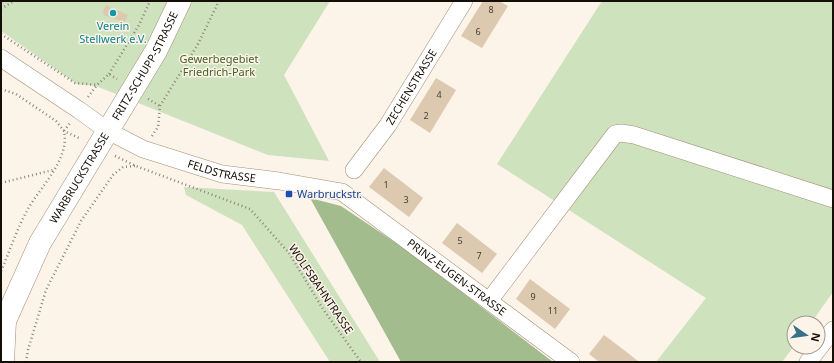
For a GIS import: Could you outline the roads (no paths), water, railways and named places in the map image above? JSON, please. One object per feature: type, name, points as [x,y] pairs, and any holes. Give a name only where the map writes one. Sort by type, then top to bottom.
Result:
[{"type":"main road","name":"FRITZ-SCHUPP-STRASSE","points":[[108,131],[156,51],[180,1]]},
{"type":"main road","name":"WARBRUCKSTRASSE","points":[[3,362],[3,328],[40,243],[108,131]]},
{"type":"street","name":"ZECHENSTRASSE","points":[[354,170],[388,125],[464,1]]},
{"type":"street","name":"WARBRUCKSTRASSE","points":[[1,59],[79,110],[108,131]]},
{"type":"street","name":"FELDSTRASSE","points":[[108,131],[143,149],[222,174],[279,181],[342,192]]},
{"type":"street","points":[[489,301],[614,134],[621,133],[634,135],[833,199]]},
{"type":"street","name":"PRINZ-EUGEN-STRASSE","points":[[342,192],[571,362]]},
{"type":"street","points":[[808,362],[833,330]]},
{"type":"place","name":"Verein Stellwerk e.V.","points":[[113,13]]},
{"type":"place","name":"Warbruckstr.","points":[[289,194]]},
{"type":"park label","name":"Gewerbegebiet Friedrich-Park","points":[[219,65]]}]
